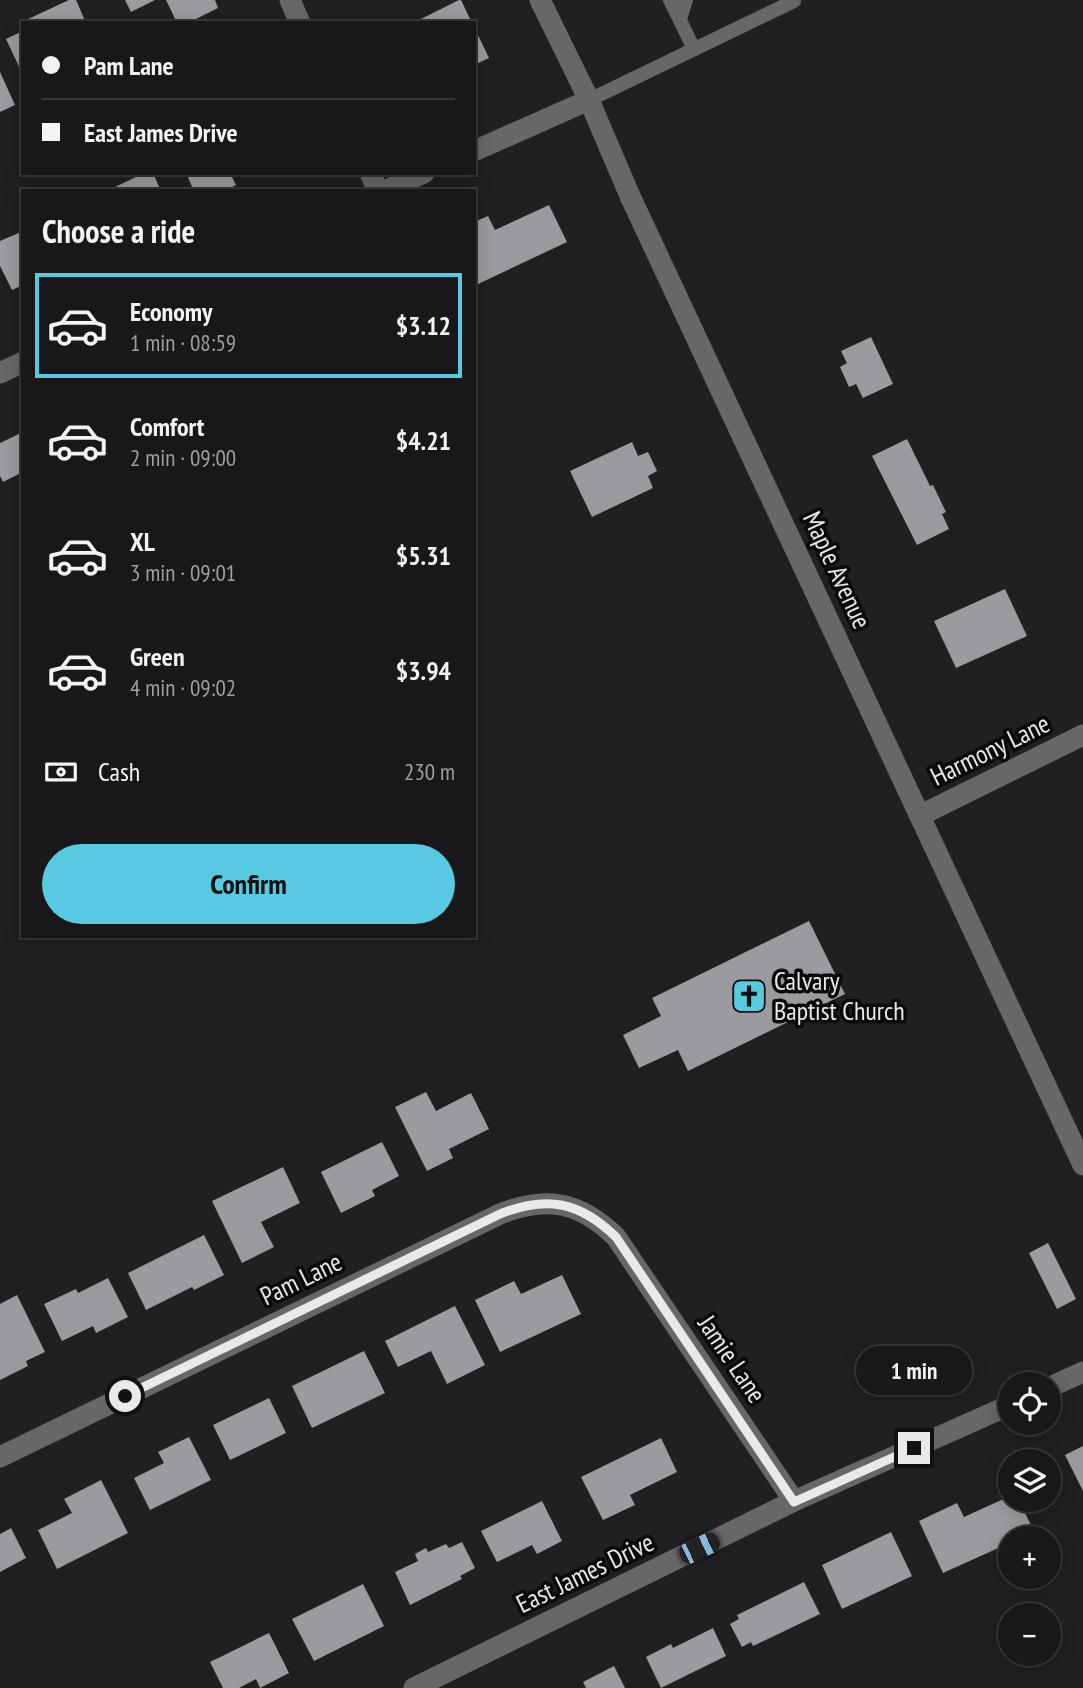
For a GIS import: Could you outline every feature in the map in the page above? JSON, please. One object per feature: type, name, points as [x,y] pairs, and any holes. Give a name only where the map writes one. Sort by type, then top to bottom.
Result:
[{"type":"street","points":[[290,0],[299,21]]},
{"type":"street","name":"Maple Avenue","points":[[540,0],[1081,1155]]},
{"type":"street","points":[[476,150],[589,100]]},
{"type":"street","points":[[386,189],[419,175]]},
{"type":"street","points":[[0,373],[21,363]]},
{"type":"street","name":"Harmony Lane","points":[[921,815],[1083,735]]},
{"type":"street","name":"Pam Lane","points":[[0,1457],[520,1206],[562,1204],[582,1211],[601,1222],[623,1248]]},
{"type":"street","name":"Jamie Lane","points":[[623,1248],[794,1502]]},
{"type":"street","points":[[1061,1382],[1083,1372]]},
{"type":"street","name":"East James Drive","points":[[414,1688],[794,1502],[998,1410]]},
{"type":"lane","points":[[670,0],[694,49]]},
{"type":"lane","points":[[680,19],[686,0]]},
{"type":"lane","points":[[589,100],[793,1]]},
{"type":"building","points":[[69,0],[76,0],[85,21],[26,21]]},
{"type":"building","points":[[125,0],[155,0],[131,12]]},
{"type":"building","points":[[166,0],[215,0],[218,8],[192,21],[176,21]]},
{"type":"building","points":[[459,0],[471,21],[417,21]]},
{"type":"building","points":[[476,31],[489,58],[476,64]]},
{"type":"building","points":[[21,32],[21,71],[6,39]]},
{"type":"building","points":[[0,72],[15,105],[0,112]]},
{"type":"building","points":[[140,175],[154,175],[160,189],[111,189]]},
{"type":"building","points":[[187,175],[231,175],[236,185],[228,189],[193,189]]},
{"type":"building","points":[[549,205],[567,242],[478,284],[476,221],[488,216],[495,230]]},
{"type":"building","points":[[21,232],[21,286],[12,290],[0,266],[0,241]]},
{"type":"building","points":[[871,337],[893,384],[863,398],[856,384],[849,387],[840,367],[847,363],[841,351]]},
{"type":"building","points":[[21,433],[21,473],[3,482],[0,476],[0,443]]},
{"type":"building","points":[[907,439],[946,512],[942,514],[949,529],[917,545],[872,456]]},
{"type":"building","points":[[632,442],[638,456],[648,452],[657,471],[648,476],[653,488],[592,517],[570,471]]},
{"type":"building","points":[[1005,589],[1027,636],[956,668],[934,621]]},
{"type":"building","name":"Calvary Baptist Church","points":[[809,921],[845,994],[688,1071],[678,1050],[639,1068],[623,1035],[661,1016],[652,998]]},
{"type":"building","points":[[426,1092],[436,1111],[471,1093],[489,1129],[449,1149],[453,1158],[427,1171],[395,1107]]},
{"type":"building","points":[[382,1142],[399,1176],[372,1190],[375,1196],[341,1213],[321,1172]]},
{"type":"building","points":[[283,1167],[300,1203],[261,1222],[274,1247],[242,1263],[212,1201]]},
{"type":"building","points":[[204,1235],[224,1275],[194,1290],[192,1287],[146,1310],[128,1273]]},
{"type":"building","points":[[1048,1243],[1076,1299],[1057,1309],[1029,1253]]},
{"type":"building","points":[[562,1275],[581,1314],[500,1352],[475,1300],[514,1281],[521,1294]]},
{"type":"building","points":[[108,1278],[128,1317],[96,1333],[93,1326],[62,1341],[44,1304],[76,1289],[78,1293]]},
{"type":"building","points":[[17,1295],[45,1352],[26,1361],[28,1366],[0,1380],[0,1304]]},
{"type":"building","points":[[455,1306],[485,1365],[447,1384],[431,1351],[398,1367],[385,1341]]},
{"type":"building","points":[[364,1351],[385,1393],[312,1428],[292,1386]]},
{"type":"building","points":[[269,1398],[286,1433],[230,1460],[213,1425]]},
{"type":"building","points":[[189,1437],[211,1480],[150,1510],[134,1478],[164,1463],[158,1452]]},
{"type":"building","points":[[661,1438],[677,1472],[630,1495],[635,1505],[603,1520],[581,1477]]},
{"type":"building","points":[[1083,1446],[1083,1491],[1065,1455]]},
{"type":"building","points":[[101,1480],[128,1533],[57,1569],[38,1530],[72,1513],[64,1499]]},
{"type":"building","points":[[542,1501],[562,1541],[537,1554],[532,1545],[497,1562],[481,1531]]},
{"type":"building","points":[[998,1501],[998,1512],[1025,1512],[1031,1526],[998,1526],[998,1548],[943,1573],[919,1521],[957,1503],[964,1517]]},
{"type":"building","points":[[11,1528],[26,1558],[0,1572],[0,1534]]},
{"type":"building","points":[[891,1532],[912,1576],[842,1609],[822,1565]]},
{"type":"building","points":[[462,1542],[475,1568],[460,1576],[462,1579],[410,1605],[395,1572],[418,1561],[415,1554],[426,1548],[428,1552],[446,1544],[449,1548]]},
{"type":"building","points":[[804,1582],[820,1614],[753,1646],[751,1642],[742,1647],[730,1624],[739,1619],[737,1615]]},
{"type":"building","points":[[363,1584],[384,1626],[314,1661],[292,1619]]},
{"type":"building","points":[[713,1628],[726,1656],[661,1688],[646,1657],[671,1644],[673,1648]]},
{"type":"building","points":[[269,1633],[289,1673],[260,1688],[256,1679],[239,1688],[223,1688],[210,1662]]},
{"type":"building","points":[[614,1666],[625,1688],[586,1688],[583,1682]]},
{"type":"place","name":"Calvary Baptist Church","points":[[749,996]]},
{"type":"route","points":[[125,1396],[500,1214],[520,1206],[562,1204],[601,1222],[616,1237],[794,1502],[914,1448]]}]
